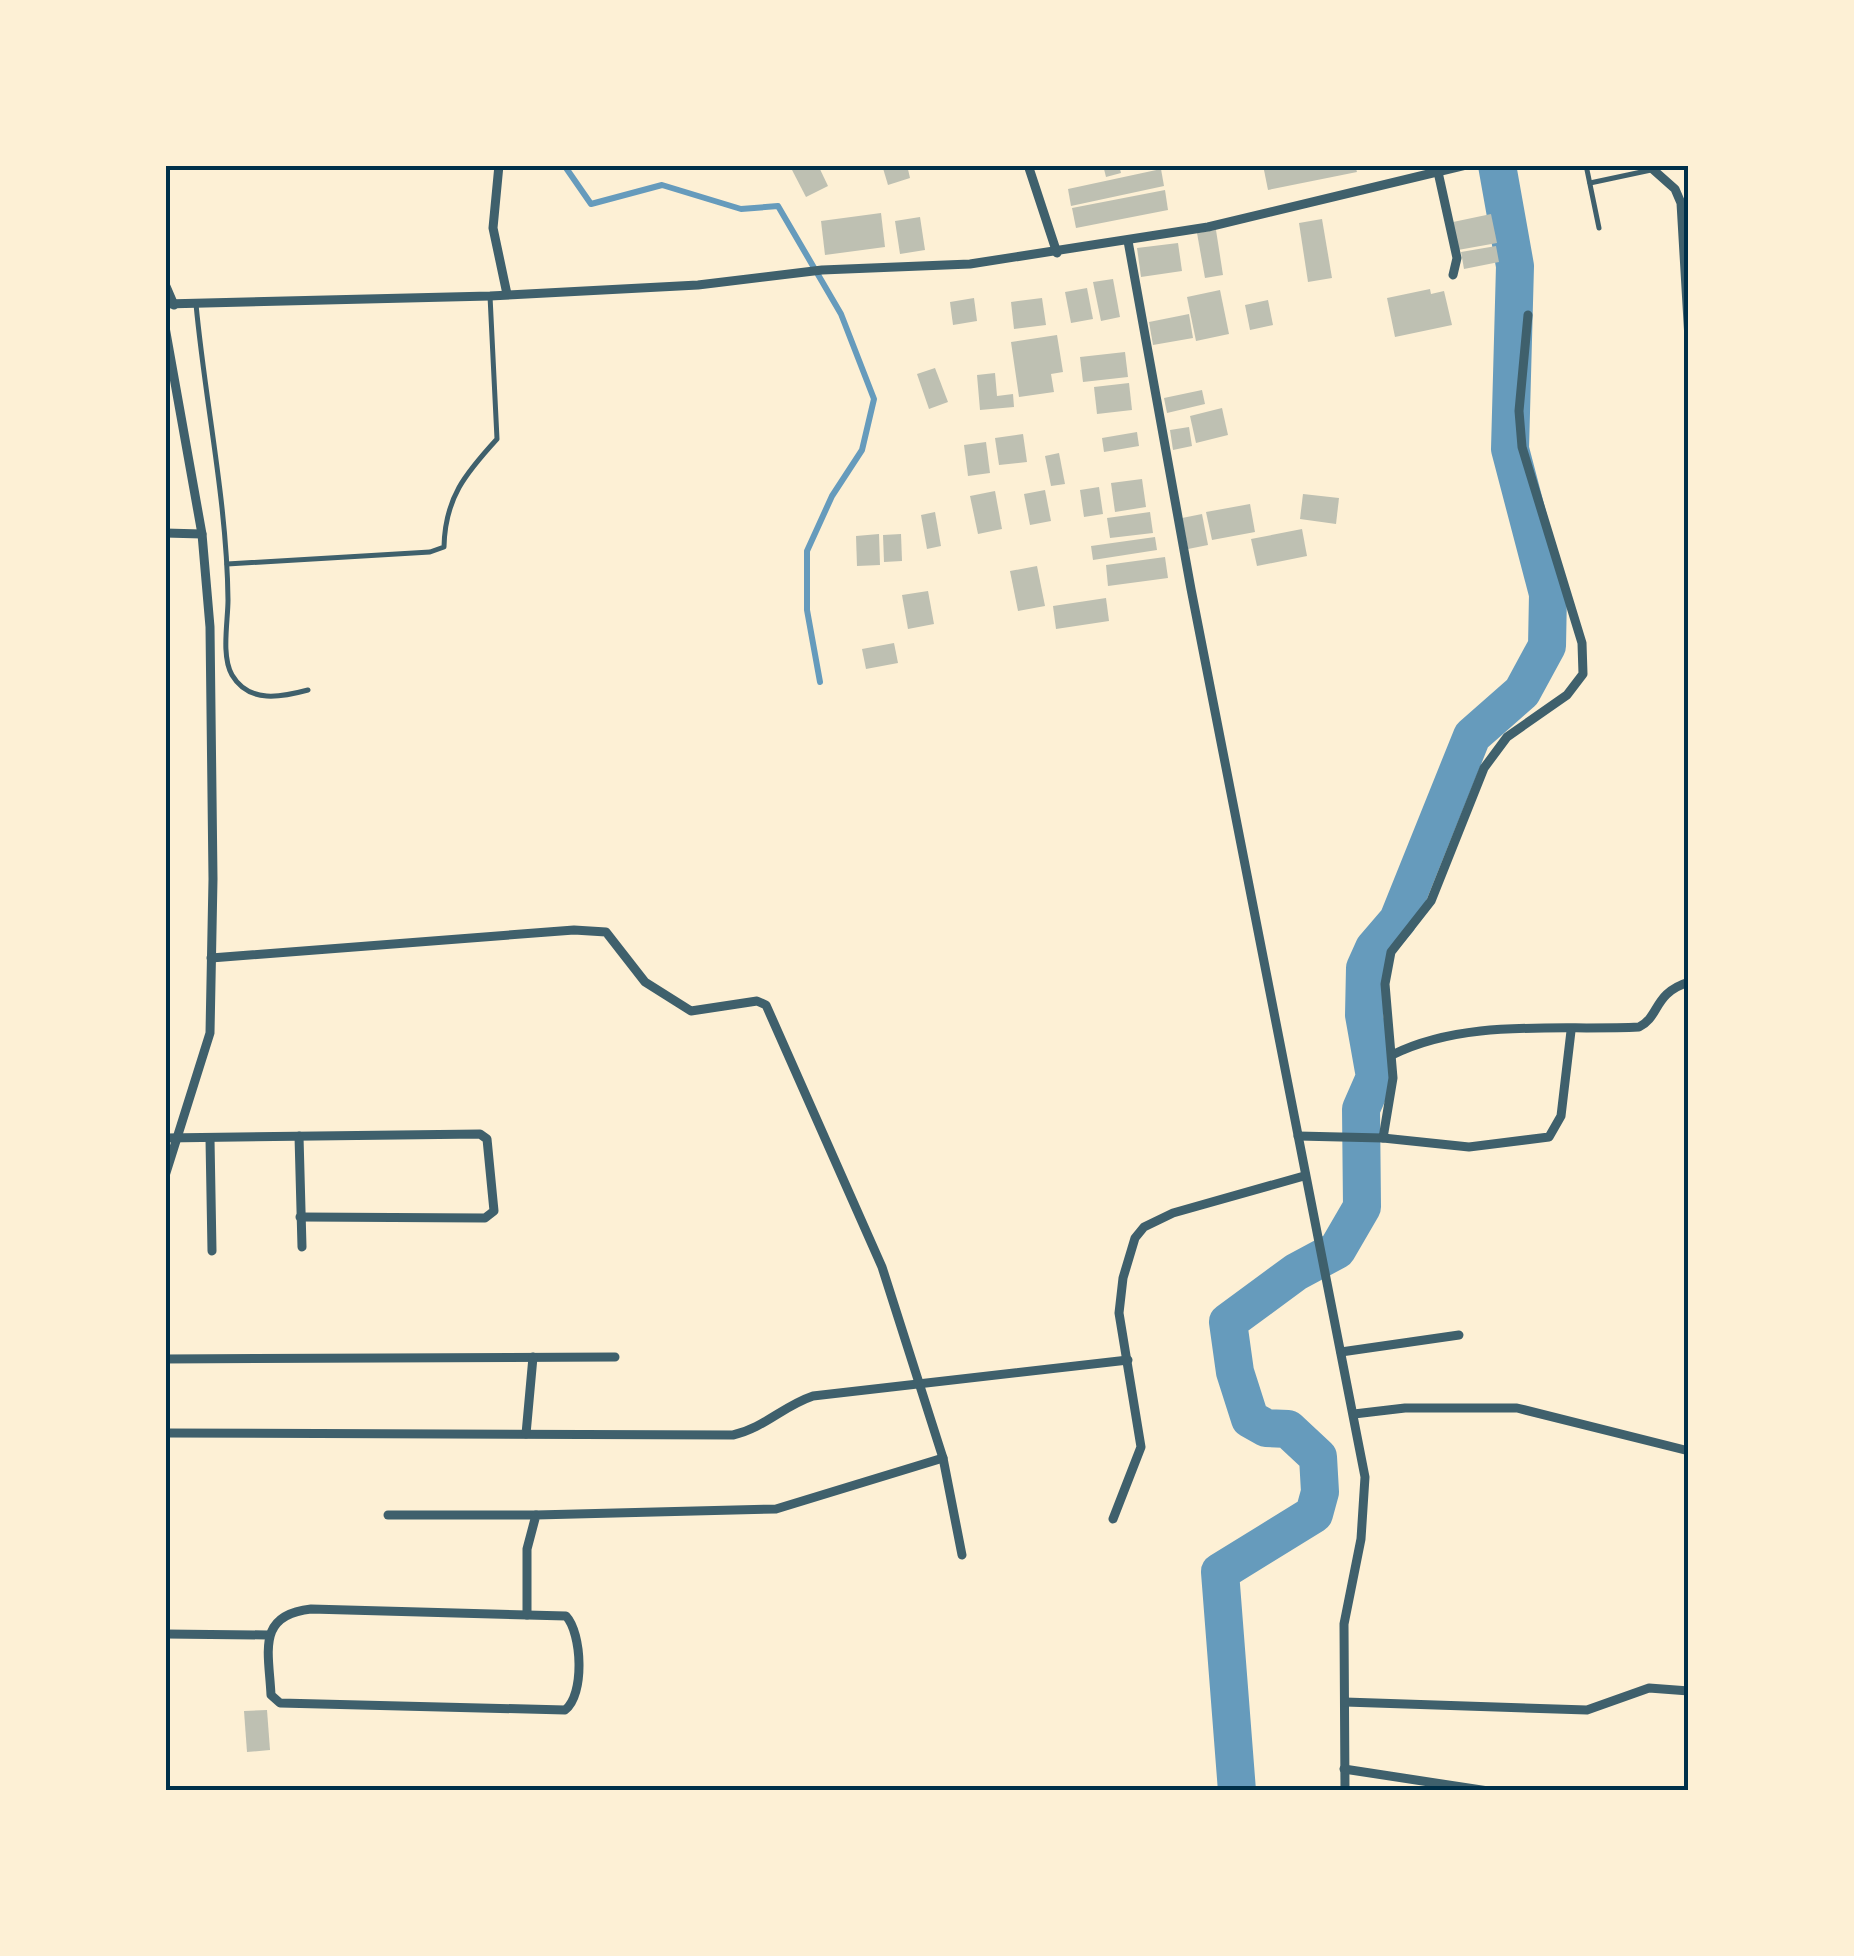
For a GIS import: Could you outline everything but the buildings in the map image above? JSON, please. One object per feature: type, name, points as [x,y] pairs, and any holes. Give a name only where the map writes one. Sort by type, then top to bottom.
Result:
[{"type":"street","points":[[499,165],[493,228],[507,294]]},
{"type":"street","points":[[1028,165],[1057,253]]},
{"type":"street","points":[[1415,165],[1417,176]]},
{"type":"street","points":[[165,284],[170,304],[196,304],[490,296],[698,285],[818,271],[970,264],[1057,253],[1296,208],[1466,165]]},
{"type":"street","points":[[1649,168],[1678,194],[1689,339]]},
{"type":"street","points":[[1438,172],[1457,258],[1453,275]]},
{"type":"street","points":[[1128,240],[1316,1240],[1354,1414],[1366,1500],[1344,1624],[1344,1791]]},
{"type":"street","points":[[1379,1138],[1392,1097],[1385,984],[1390,952],[1431,901],[1484,768],[1507,737],[1566,695],[1583,674],[1582,643],[1522,447],[1519,411],[1528,315]]},
{"type":"street","points":[[165,327],[202,534],[210,627],[212,958],[210,1033],[165,1176]]},
{"type":"street","points":[[165,533],[202,534]]},
{"type":"street","points":[[212,958],[574,930],[606,932],[645,982],[691,1011],[757,1002],[766,1005],[864,1222],[943,1458],[962,1555]]},
{"type":"street","points":[[1392,1055],[1422,1040],[1455,1032],[1639,1026],[1647,1023],[1665,992],[1689,982]]},
{"type":"street","points":[[1298,1136],[1379,1138],[1468,1147],[1549,1137],[1560,1116],[1571,1031]]},
{"type":"street","points":[[165,1138],[480,1134],[488,1143],[494,1210],[486,1218],[300,1217]]},
{"type":"street","points":[[300,1136],[302,1247]]},
{"type":"street","points":[[210,1138],[212,1251]]},
{"type":"street","points":[[1113,1520],[1141,1447],[1119,1313],[1123,1278],[1135,1238],[1144,1227],[1209,1200],[1304,1176]]},
{"type":"street","points":[[1341,1352],[1459,1335]]},
{"type":"street","points":[[526,1434],[532,1356]]},
{"type":"street","points":[[165,1359],[615,1357]]},
{"type":"street","points":[[165,1433],[733,1434],[758,1429],[792,1403],[813,1396],[1128,1360]]},
{"type":"street","points":[[1354,1414],[1405,1408],[1517,1408],[1689,1451]]},
{"type":"street","points":[[388,1516],[776,1509],[943,1458]]},
{"type":"street","points":[[527,1616],[527,1549],[536,1514]]},
{"type":"street","points":[[311,1610],[566,1616],[573,1623],[578,1687],[573,1704],[565,1710],[280,1704],[271,1695],[268,1635],[282,1616],[311,1610]]},
{"type":"street","points":[[165,1634],[268,1635]]},
{"type":"street","points":[[1345,1702],[1587,1710],[1649,1688],[1689,1690]]},
{"type":"street","points":[[1344,1769],[1488,1791]]},
{"type":"lane","points":[[1586,165],[1600,228]]},
{"type":"lane","points":[[1589,183],[1649,168]]},
{"type":"lane","points":[[228,564],[430,552],[444,547],[448,506],[455,487],[497,439],[490,296]]},
{"type":"lane","points":[[196,304],[228,564],[226,641],[231,674],[249,691],[275,698],[308,690]]},
{"type":"waterway","points":[[564,165],[591,204],[662,185],[741,209],[778,206],[841,314],[874,399],[862,450],[832,496],[807,551],[807,610],[820,682]]},
{"type":"waterway","points":[[1237,1791],[1220,1572],[1314,1514],[1320,1492],[1318,1457],[1288,1429],[1266,1428],[1250,1419],[1235,1372],[1228,1322],[1296,1272],[1337,1250],[1362,1207],[1361,1109],[1375,1077],[1364,1015],[1365,968],[1374,948],[1398,920],[1472,736],[1522,692],[1547,646],[1548,594],[1510,449],[1515,266],[1497,165]]}]
